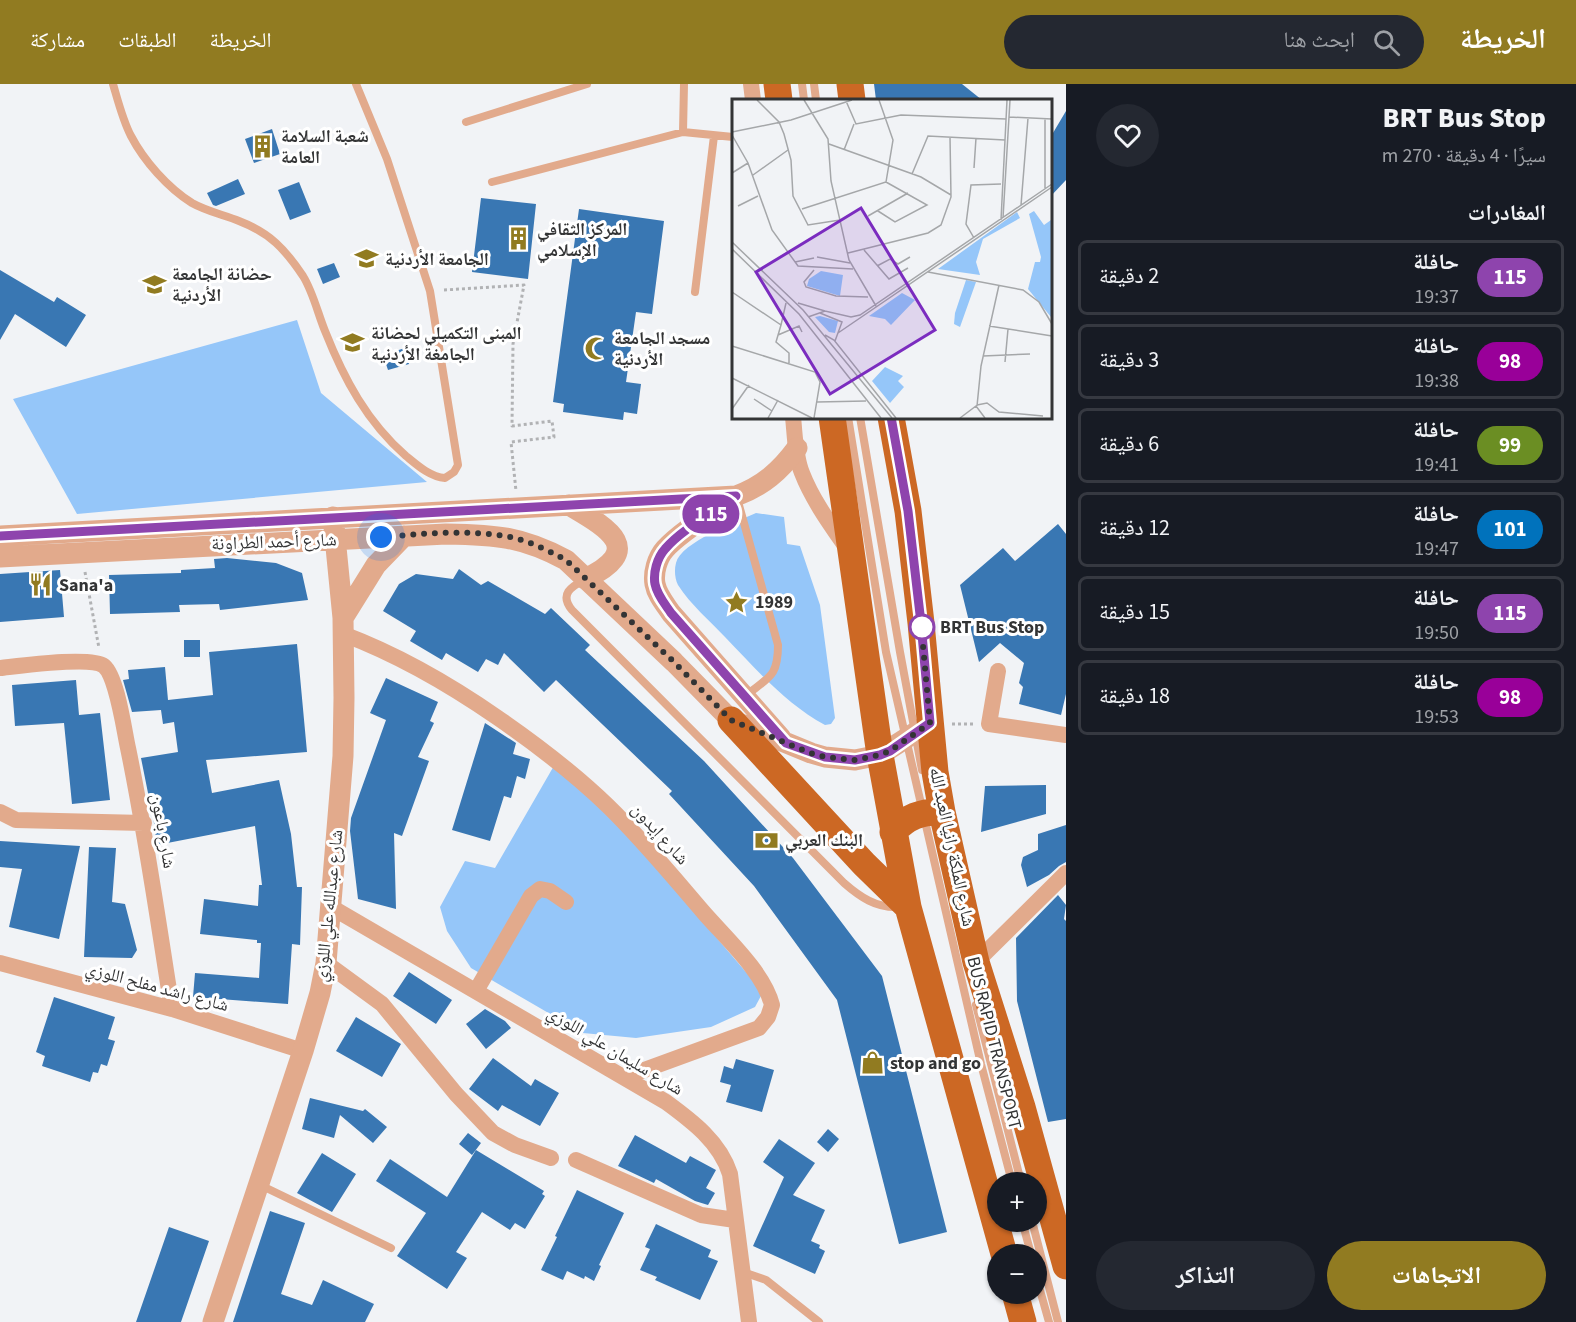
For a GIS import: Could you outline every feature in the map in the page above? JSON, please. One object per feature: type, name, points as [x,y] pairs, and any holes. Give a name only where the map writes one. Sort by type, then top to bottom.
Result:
[{"type":"main road","points":[[777,84],[779,99]]},
{"type":"main road","points":[[850,84],[852,99]]},
{"type":"main road","points":[[832,418],[880,755],[908,907],[1001,1244]]},
{"type":"main road","name":"شارع الملكة رانيا العبد الله","points":[[891,418],[908,511],[921,623],[917,731],[935,772],[932,812],[1022,1107],[1066,1266]]},
{"type":"main road","points":[[731,720],[864,864],[908,907]]},
{"type":"main road","points":[[893,832],[912,816],[932,812]]},
{"type":"main road","points":[[1018,1304],[1023,1322]]},
{"type":"street","points":[[751,84],[753,99]]},
{"type":"street","points":[[793,418],[802,474],[826,517],[852,556]]},
{"type":"street","name":"شارع أحمد الطراونة","points":[[0,536],[736,496],[755,489],[786,462],[797,448]]},
{"type":"street","points":[[736,496],[663,550],[656,567],[655,584],[659,595],[671,613],[786,743]]},
{"type":"street","points":[[569,505],[604,526],[612,533],[616,543],[613,561],[604,570],[585,579]]},
{"type":"street","name":"شارع عبدالله علي اللوزي","points":[[213,1322],[303,1051],[326,963],[343,756],[343,626],[333,517]]},
{"type":"street","name":"شارع أحمد الطراونة","points":[[0,557],[446,534],[511,537],[547,550],[566,560],[674,662],[731,720],[810,753],[855,760],[880,755],[917,731]]},
{"type":"street","points":[[343,626],[376,565],[404,536]]},
{"type":"street","name":"شارع إيدون","points":[[343,626],[384,651],[453,687],[550,755],[583,782],[640,840],[764,984],[772,1005],[768,1017],[759,1028],[625,1077]]},
{"type":"street","points":[[0,668],[85,661],[102,665]]},
{"type":"street","name":"شارع باعون","points":[[102,665],[108,671],[115,689],[144,823],[172,1009]]},
{"type":"street","points":[[998,671],[989,724],[1066,735]]},
{"type":"street","points":[[0,812],[16,820],[144,823]]},
{"type":"street","points":[[976,962],[1066,873]]},
{"type":"street","points":[[476,991],[531,896],[540,890],[550,891],[566,902]]},
{"type":"street","name":"شارع سليمان علي اللوزي","points":[[332,907],[625,1077],[682,1113],[715,1145],[730,1174],[749,1322]]},
{"type":"street","name":"شارع راشد مفلح اللوزي","points":[[0,963],[172,1009],[303,1051]]},
{"type":"street","points":[[326,963],[382,1004],[456,1094],[493,1133],[515,1146],[551,1158]]},
{"type":"street","points":[[576,1160],[702,1215],[735,1220]]},
{"type":"lane","points":[[113,84],[130,135],[148,162],[173,188],[193,203],[264,232],[276,241],[290,257],[305,279],[348,384],[366,413],[395,446],[411,460],[430,474],[445,478],[454,472],[458,465],[430,291],[387,159],[356,84]]},
{"type":"lane","points":[[466,122],[587,84]]},
{"type":"lane","points":[[683,132],[684,84]]},
{"type":"lane","points":[[802,84],[804,99]]},
{"type":"lane","points":[[814,84],[816,99]]},
{"type":"lane","points":[[492,182],[683,132],[732,137]]},
{"type":"lane","points":[[695,292],[714,136]]},
{"type":"lane","points":[[848,418],[886,652],[917,731]]},
{"type":"lane","points":[[860,418],[917,731]]},
{"type":"lane","points":[[736,496],[778,645],[775,673],[745,696]]},
{"type":"lane","points":[[585,579],[567,592],[566,599],[572,610],[844,883],[858,895],[873,903],[890,907],[908,907]]},
{"type":"lane","name":"BUS RAPID TRANSPORT","points":[[932,812],[981,1064],[1009,1172]]},
{"type":"lane","name":"BUS RAPID TRANSPORT","points":[[932,812],[953,918],[1018,1172]]},
{"type":"lane","points":[[258,1184],[391,1248]]},
{"type":"lane","points":[[1035,1232],[1058,1322]]},
{"type":"lane","points":[[742,1272],[766,1280],[819,1322]]},
{"type":"lane","points":[[1043,1304],[1048,1322]]},
{"type":"path","points":[[430,291],[524,285],[513,344],[512,426],[552,421],[554,437],[511,442],[517,507]]},
{"type":"path","points":[[81,552],[102,665]]},
{"type":"path","points":[[917,731],[989,724]]},
{"type":"shaded area","points":[[297,320],[321,393],[427,482],[77,514],[13,399]]},
{"type":"shaded area","points":[[756,513],[784,517],[787,544],[800,546],[820,605],[835,718],[831,724],[825,725],[810,716],[772,685],[694,606],[677,583],[675,571],[680,555],[698,540]]},
{"type":"shaded area","points":[[555,764],[604,806],[757,985],[762,994],[755,1007],[711,1027],[636,1038],[583,1033],[471,968],[447,931],[440,907],[465,861],[495,868]]},
{"type":"building","points":[[874,84],[962,84],[981,99],[876,99]]},
{"type":"building","points":[[1066,111],[1066,180],[1051,196],[1051,136]]},
{"type":"building","name":"شعبة السلامة العامة","points":[[272,129],[280,154],[254,163],[245,139]]},
{"type":"building","points":[[238,179],[245,194],[216,206],[213,205],[207,193]]},
{"type":"building","points":[[299,182],[311,212],[290,220],[278,190]]},
{"type":"building","name":"المركز الثقافي الإسلامي","points":[[481,198],[536,204],[528,279],[472,272]]},
{"type":"building","name":"مسجد الجامعة الأردنية","points":[[579,209],[664,221],[652,314],[636,312],[626,382],[641,384],[637,414],[624,412],[623,420],[563,412],[564,404],[553,402]]},
{"type":"building","points":[[334,263],[340,277],[323,284],[317,269]]},
{"type":"building","points":[[0,270],[54,302],[57,297],[86,315],[66,347],[15,314],[0,340]]},
{"type":"building","points":[[405,348],[409,364],[388,370],[383,355]]},
{"type":"building","points":[[1058,524],[1066,534],[1066,694],[1061,715],[1019,704],[1023,687],[1019,683],[1024,663],[1000,643],[979,662],[960,585],[1003,548],[1015,561]]},
{"type":"building","points":[[227,558],[276,563],[302,573],[308,600],[220,610],[219,604],[179,605],[180,612],[110,614],[109,575],[181,573],[181,570],[215,568],[214,559]]},
{"type":"building","points":[[459,569],[481,585],[488,581],[545,614],[551,608],[590,645],[585,650],[704,761],[793,858],[882,976],[947,1232],[899,1244],[837,1000],[754,886],[669,794],[672,791],[556,680],[544,692],[504,653],[498,665],[486,659],[478,672],[446,653],[442,660],[410,641],[416,631],[383,611],[399,584],[416,574],[453,579]]},
{"type":"building","points":[[60,570],[64,617],[0,622],[0,574]]},
{"type":"building","points":[[184,640],[200,640],[200,657],[184,657]]},
{"type":"building","points":[[297,644],[307,752],[206,760],[212,793],[279,780],[291,834],[297,887],[302,887],[300,945],[292,944],[288,1004],[193,997],[195,973],[259,978],[261,943],[257,943],[257,940],[200,934],[204,899],[258,906],[259,885],[262,885],[255,826],[157,845],[141,758],[178,752],[174,722],[163,724],[161,710],[132,712],[123,680],[129,679],[128,670],[165,667],[168,700],[213,695],[209,652]]},
{"type":"building","points":[[386,678],[438,702],[430,721],[434,723],[418,757],[429,761],[402,836],[394,833],[396,909],[358,899],[350,831],[351,818],[386,720],[370,713]]},
{"type":"building","points":[[76,680],[79,715],[100,713],[110,800],[72,804],[64,723],[15,726],[12,685]]},
{"type":"building","points":[[485,723],[516,743],[513,754],[530,759],[525,779],[517,776],[511,798],[504,796],[490,841],[452,830]]},
{"type":"building","points":[[1046,785],[1046,814],[981,832],[985,786]]},
{"type":"building","points":[[1066,825],[1066,862],[1027,887],[1021,865],[1023,857],[1038,850],[1038,834]]},
{"type":"building","points":[[0,841],[80,846],[59,939],[9,927],[22,869],[0,867]]},
{"type":"building","points":[[89,847],[116,848],[112,902],[125,904],[137,950],[132,958],[84,957]]},
{"type":"building","points":[[1058,895],[1066,905],[1064,919],[1066,921],[1066,1119],[1048,1122],[1017,1001],[1016,938]]},
{"type":"building","points":[[409,972],[452,1000],[436,1024],[393,996]]},
{"type":"building","points":[[54,997],[115,1017],[108,1039],[115,1041],[107,1066],[101,1064],[98,1073],[93,1072],[90,1082],[42,1066],[45,1056],[36,1052]]},
{"type":"building","points":[[485,1009],[505,1021],[511,1028],[486,1049],[466,1024]]},
{"type":"building","points":[[356,1017],[401,1044],[382,1077],[336,1051]]},
{"type":"building","points":[[493,1058],[531,1086],[535,1079],[559,1093],[540,1126],[502,1105],[498,1111],[469,1089]]},
{"type":"building","points":[[736,1059],[774,1070],[762,1112],[726,1102],[731,1085],[720,1082],[724,1066],[733,1069]]},
{"type":"building","points":[[310,1098],[363,1111],[365,1109],[387,1127],[373,1143],[340,1115],[334,1138],[302,1129]]},
{"type":"building","points":[[828,1129],[839,1139],[828,1152],[817,1142]]},
{"type":"building","points":[[468,1133],[481,1143],[472,1155],[459,1144]]},
{"type":"building","points":[[635,1135],[686,1163],[690,1156],[716,1170],[706,1188],[715,1193],[708,1205],[695,1201],[656,1179],[654,1183],[618,1166]]},
{"type":"building","points":[[779,1139],[815,1163],[793,1195],[825,1210],[811,1241],[820,1245],[819,1248],[825,1251],[815,1274],[753,1246],[784,1177],[763,1162]]},
{"type":"building","points":[[476,1150],[544,1191],[542,1194],[545,1196],[525,1229],[515,1223],[510,1230],[482,1212],[456,1252],[467,1258],[447,1289],[397,1256],[426,1213],[376,1181],[390,1159],[447,1197]]},
{"type":"building","points":[[322,1153],[356,1174],[332,1212],[297,1193]]},
{"type":"building","points":[[577,1190],[624,1213],[599,1265],[601,1266],[594,1281],[567,1271],[563,1280],[541,1270]]},
{"type":"building","points":[[270,1211],[305,1223],[281,1294],[312,1305],[323,1280],[374,1304],[365,1322],[233,1322]]},
{"type":"building","points":[[656,1224],[711,1250],[708,1257],[718,1261],[700,1300],[655,1280],[657,1277],[640,1270],[650,1249],[645,1247]]},
{"type":"building","points":[[169,1227],[209,1241],[181,1322],[136,1322]]},
{"type":"bus line","name":"115","points":[[0,536],[646,499],[736,496],[663,550],[656,567],[655,584],[659,595],[671,613],[786,743],[825,757],[855,760],[890,751],[930,723],[908,511],[891,418]]},
{"type":"place","name":"شعبة السلامة العامة","points":[[263,146]]},
{"type":"place","name":"المركز الثقافي الإسلامي","points":[[519,239]]},
{"type":"place","name":"الجامعة الأردنية","points":[[367,259]]},
{"type":"place","name":"حضانة الجامعة الأردنية","points":[[154,284]]},
{"type":"place","name":"المبنى التكميلي لحضانة الجامغة الأردنية","points":[[353,343]]},
{"type":"place","name":"مسجد الجامعة الأردنية","points":[[596,348]]},
{"type":"place","name":"Sana'a","points":[[41,585]]},
{"type":"place","name":"1989","points":[[737,602]]},
{"type":"place","name":"BRT Bus Stop","points":[[922,627]]},
{"type":"place","name":"البنك العربي","points":[[767,840]]},
{"type":"place","name":"stop and go","points":[[872,1063]]},
{"type":"route","points":[[381,537],[487,535],[511,537],[547,550],[566,560],[674,662],[731,720],[810,753],[837,759],[855,760],[880,755],[890,751],[930,723],[921,623],[922,627]]}]
